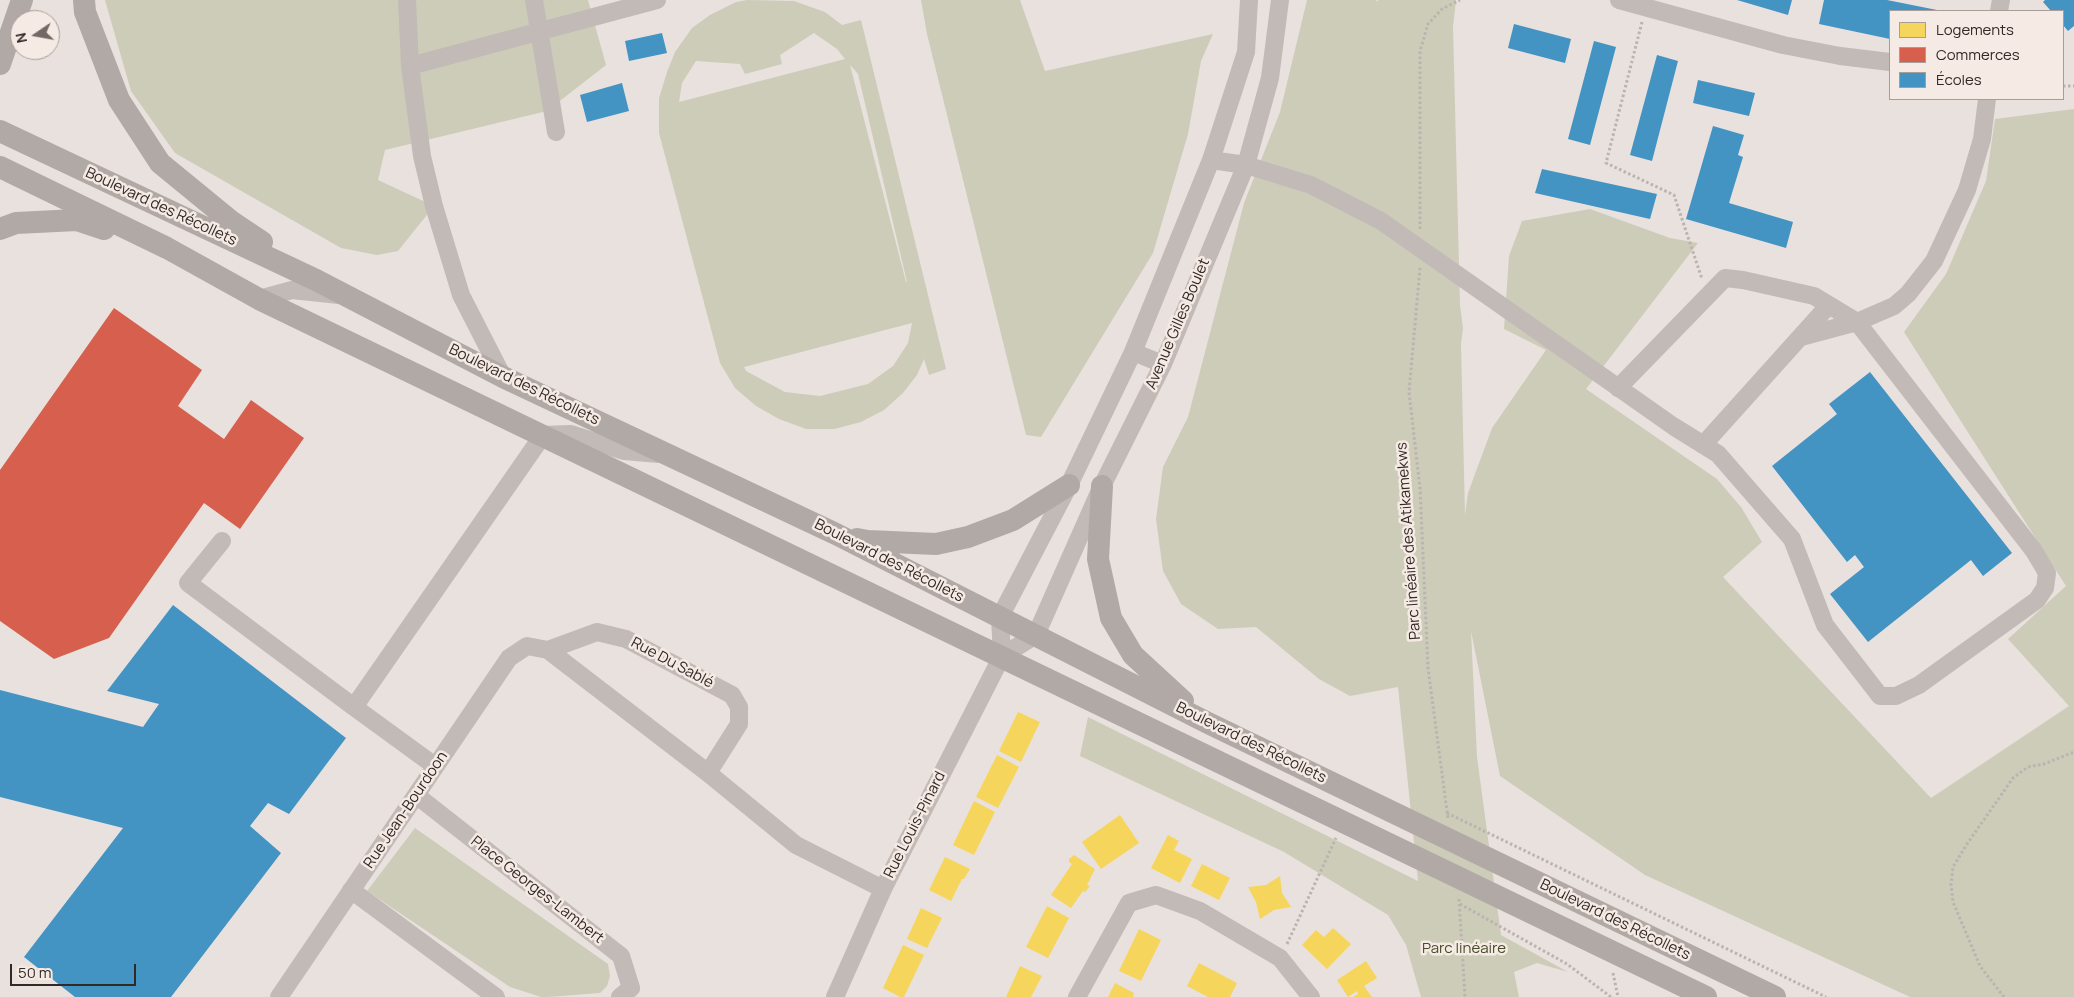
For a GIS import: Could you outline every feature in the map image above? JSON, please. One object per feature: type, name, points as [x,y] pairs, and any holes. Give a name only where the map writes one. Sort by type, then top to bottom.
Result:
[{"type":"main road","points":[[0,64],[22,0]]},
{"type":"main road","points":[[84,0],[85,12],[119,100],[160,163],[232,222],[316,280]]},
{"type":"main road","name":"Boulevard des Récollets","points":[[0,131],[316,280],[503,377],[836,534],[1208,723],[1775,997]]},
{"type":"main road","name":"Boulevard des Récollets","points":[[0,167],[167,248],[259,299],[1706,997]]},
{"type":"main road","points":[[0,230],[16,223],[77,220],[167,248]]},
{"type":"main road","points":[[836,534],[868,542],[936,544],[952,541],[1013,520],[1069,485]]},
{"type":"main road","points":[[1102,486],[1098,559],[1111,618],[1133,655],[1208,723]]},
{"type":"street","points":[[407,0],[410,66],[422,156],[434,206],[461,295],[503,377]]},
{"type":"street","points":[[534,0],[556,132]]},
{"type":"street","points":[[410,66],[657,0]]},
{"type":"street","name":"Avenue Gilles Boulet","points":[[1000,617],[1069,485],[1133,352],[1211,160],[1246,52],[1249,0]]},
{"type":"street","name":"Avenue Gilles Boulet","points":[[1036,635],[1102,486],[1164,364],[1246,165],[1270,78],[1280,0]]},
{"type":"street","points":[[1619,0],[1783,45],[1840,56],[1889,62]]},
{"type":"street","points":[[1801,337],[1857,322],[1894,306],[1908,294],[1934,261],[1967,190],[1982,140],[1987,100]]},
{"type":"street","points":[[1211,160],[1246,165],[1311,185],[1381,220],[1618,388],[1718,454],[1792,540],[1825,625],[1880,696],[1896,696],[1919,685],[2037,600],[2045,588],[2047,572],[2034,551],[1857,322],[1814,296],[1743,280],[1724,278],[1618,388]]},
{"type":"street","points":[[259,299],[292,290],[347,296]]},
{"type":"street","points":[[1703,445],[1829,306]]},
{"type":"street","points":[[1133,352],[1164,364]]},
{"type":"street","points":[[354,707],[543,435],[570,434],[624,451],[669,455]]},
{"type":"street","points":[[222,541],[188,583],[435,766]]},
{"type":"street","name":"Rue Louis-Pinard","points":[[835,997],[883,889],[1002,656],[1000,617]]},
{"type":"street","name":"Rue Du Sablé","points":[[548,650],[597,632],[626,639],[732,695],[739,707],[739,724],[708,773]]},
{"type":"street","points":[[1002,656],[1036,635]]},
{"type":"street","name":"Rue Jean-Bourdoon","points":[[279,997],[509,658],[527,646],[548,650]]},
{"type":"street","points":[[548,650],[708,773],[796,845],[883,889]]},
{"type":"street","name":"Place Georges-Lambert","points":[[416,796],[621,956],[630,988],[620,997]]},
{"type":"street","points":[[351,890],[496,997]]},
{"type":"street","points":[[1077,997],[1129,903],[1156,896],[1200,911],[1280,958],[1311,997]]},
{"type":"path","points":[[1420,232],[1420,51],[1428,24],[1442,9],[1460,0]]},
{"type":"path","points":[[1646,7],[1606,162],[1674,195],[1701,279],[1724,278]]},
{"type":"path","name":"Parc linéaire des Atikamekws","points":[[1420,267],[1408,392],[1420,488],[1428,668],[1448,817]]},
{"type":"path","points":[[2004,997],[1980,966],[1953,902],[1951,884],[1953,867],[1966,844],[2013,778],[2028,767],[2044,764],[2074,752]]},
{"type":"path","points":[[1447,812],[1826,997]]},
{"type":"path","points":[[1280,958],[1343,821]]},
{"type":"path","points":[[1458,891],[1465,997]]},
{"type":"path","points":[[1460,904],[1568,964],[1611,997]]},
{"type":"green space","points":[[105,0],[588,0],[606,65],[547,111],[385,150],[378,180],[434,206],[398,251],[377,255],[341,248],[175,153],[131,91]]},
{"type":"green space","points":[[747,0],[794,1],[825,12],[842,25],[861,20],[946,369],[929,375],[924,359],[917,375],[903,393],[884,410],[861,422],[834,429],[806,429],[779,419],[756,406],[735,388],[720,363],[659,133],[659,98],[675,52],[692,28],[710,15],[736,2]],"holes":[[[814,33],[837,49],[845,59],[679,102],[682,83],[696,61],[740,64],[745,74],[782,64],[780,55]],[[850,65],[858,74],[906,282]],[[912,323],[908,343],[893,366],[868,384],[820,396],[785,392],[746,371],[744,367]]]},
{"type":"green space","points":[[921,0],[1020,0],[1045,71],[1213,34],[1201,61],[1188,134],[1153,253],[1041,437],[1026,435],[927,34]]},
{"type":"green space","name":"Parc linéaire","points":[[1307,0],[1376,0],[1378,2],[1378,0],[1456,0],[1453,27],[1460,305],[1463,328],[1461,344],[1465,515],[1468,493],[1492,428],[1546,350],[1504,329],[1509,256],[1522,221],[1590,209],[1670,238],[1698,243],[1586,389],[1717,479],[1741,507],[1762,542],[1723,577],[1931,798],[2069,706],[2008,639],[2066,586],[1904,332],[1946,274],[1986,181],[1995,119],[2074,109],[2074,997],[1910,997],[1645,875],[1500,776],[1471,631],[1477,757],[1501,935],[1568,972],[1537,963],[1514,972],[1519,997],[1421,997],[1406,945],[1388,915],[1284,852],[1080,756],[1088,717],[1418,881],[1398,687],[1350,696],[1319,679],[1256,627],[1218,629],[1181,604],[1163,571],[1156,519],[1163,467],[1188,417],[1244,203],[1280,112]]},
{"type":"green space","points":[[415,828],[608,964],[610,976],[607,986],[600,993],[548,997],[541,997],[510,987],[367,891]]},
{"type":"building: Logements","points":[[1018,712],[1040,722],[1021,762],[999,751]]},
{"type":"building: Logements","points":[[997,755],[1019,767],[998,808],[976,797]]},
{"type":"building: Logements","points":[[974,801],[995,812],[974,855],[953,845]]},
{"type":"building: Logements","points":[[1120,815],[1139,843],[1101,869],[1082,842]]},
{"type":"building: Logements","points":[[1168,835],[1179,841],[1174,850],[1192,859],[1180,883],[1151,868]]},
{"type":"building: Logements","points":[[1074,855],[1095,869],[1087,885],[1090,886],[1085,892],[1083,891],[1071,908],[1051,895],[1072,864],[1069,862],[1069,859]]},
{"type":"building: Logements","points":[[945,857],[970,869],[964,879],[962,879],[951,901],[929,890]]},
{"type":"building: Logements","points":[[1202,864],[1230,878],[1219,900],[1191,886]]},
{"type":"building: Logements","points":[[1280,876],[1282,893],[1291,907],[1274,910],[1260,919],[1256,902],[1248,887],[1266,885]]},
{"type":"building: Logements","points":[[1047,906],[1069,918],[1048,958],[1026,947]]},
{"type":"building: Logements","points":[[921,908],[942,918],[927,948],[907,939]]},
{"type":"building: Logements","points":[[1333,928],[1351,944],[1327,969],[1302,945],[1316,930],[1324,937]]},
{"type":"building: Logements","points":[[1139,929],[1161,940],[1141,981],[1119,971]]},
{"type":"building: Logements","points":[[903,945],[924,955],[904,997],[900,997],[883,988]]},
{"type":"building: Logements","points":[[1366,961],[1377,978],[1364,986],[1372,997],[1353,997],[1358,994],[1357,991],[1348,997],[1337,980]]},
{"type":"building: Logements","points":[[1199,963],[1237,983],[1230,997],[1208,997],[1187,986]]},
{"type":"building: Logements","points":[[1020,966],[1042,976],[1031,997],[1006,997]]},
{"type":"building: Logements","points":[[1115,983],[1134,993],[1133,997],[1108,997]]},
{"type":"building: Commerces","points":[[114,308],[202,370],[178,406],[224,439],[251,400],[304,438],[240,529],[204,503],[109,638],[54,659],[0,621],[0,470]]},
{"type":"building: Écoles","points":[[1737,0],[1792,0],[1788,15]]},
{"type":"building: Écoles","points":[[1824,0],[1887,0],[1937,10],[1889,10],[1889,39],[1819,24]]},
{"type":"building: Écoles","points":[[2045,0],[2074,0],[2074,26],[2068,31],[2064,26],[2064,10],[2050,10],[2043,2]]},
{"type":"building: Écoles","points":[[1514,24],[1571,39],[1565,63],[1508,48]]},
{"type":"building: Écoles","points":[[662,33],[667,53],[629,61],[625,41]]},
{"type":"building: Écoles","points":[[1594,41],[1616,47],[1590,145],[1568,139]]},
{"type":"building: Écoles","points":[[1657,55],[1678,61],[1652,161],[1630,155]]},
{"type":"building: Écoles","points":[[1698,80],[1755,93],[1749,116],[1693,103]]},
{"type":"building: Écoles","points":[[622,83],[629,111],[587,122],[580,95]]},
{"type":"building: Écoles","points":[[1713,126],[1744,135],[1738,155],[1743,157],[1729,203],[1793,222],[1786,248],[1686,219]]},
{"type":"building: Écoles","points":[[1542,169],[1657,194],[1650,219],[1535,193]]},
{"type":"building: Écoles","points":[[1870,372],[2012,553],[1983,576],[1971,560],[1868,642],[1830,594],[1864,567],[1855,555],[1847,562],[1772,466],[1837,414],[1829,404]]},
{"type":"building: Écoles","points":[[173,605],[346,738],[289,814],[268,803],[250,826],[281,853],[171,997],[75,997],[24,957],[123,828],[0,797],[0,690],[143,727],[159,704],[107,691]]}]
